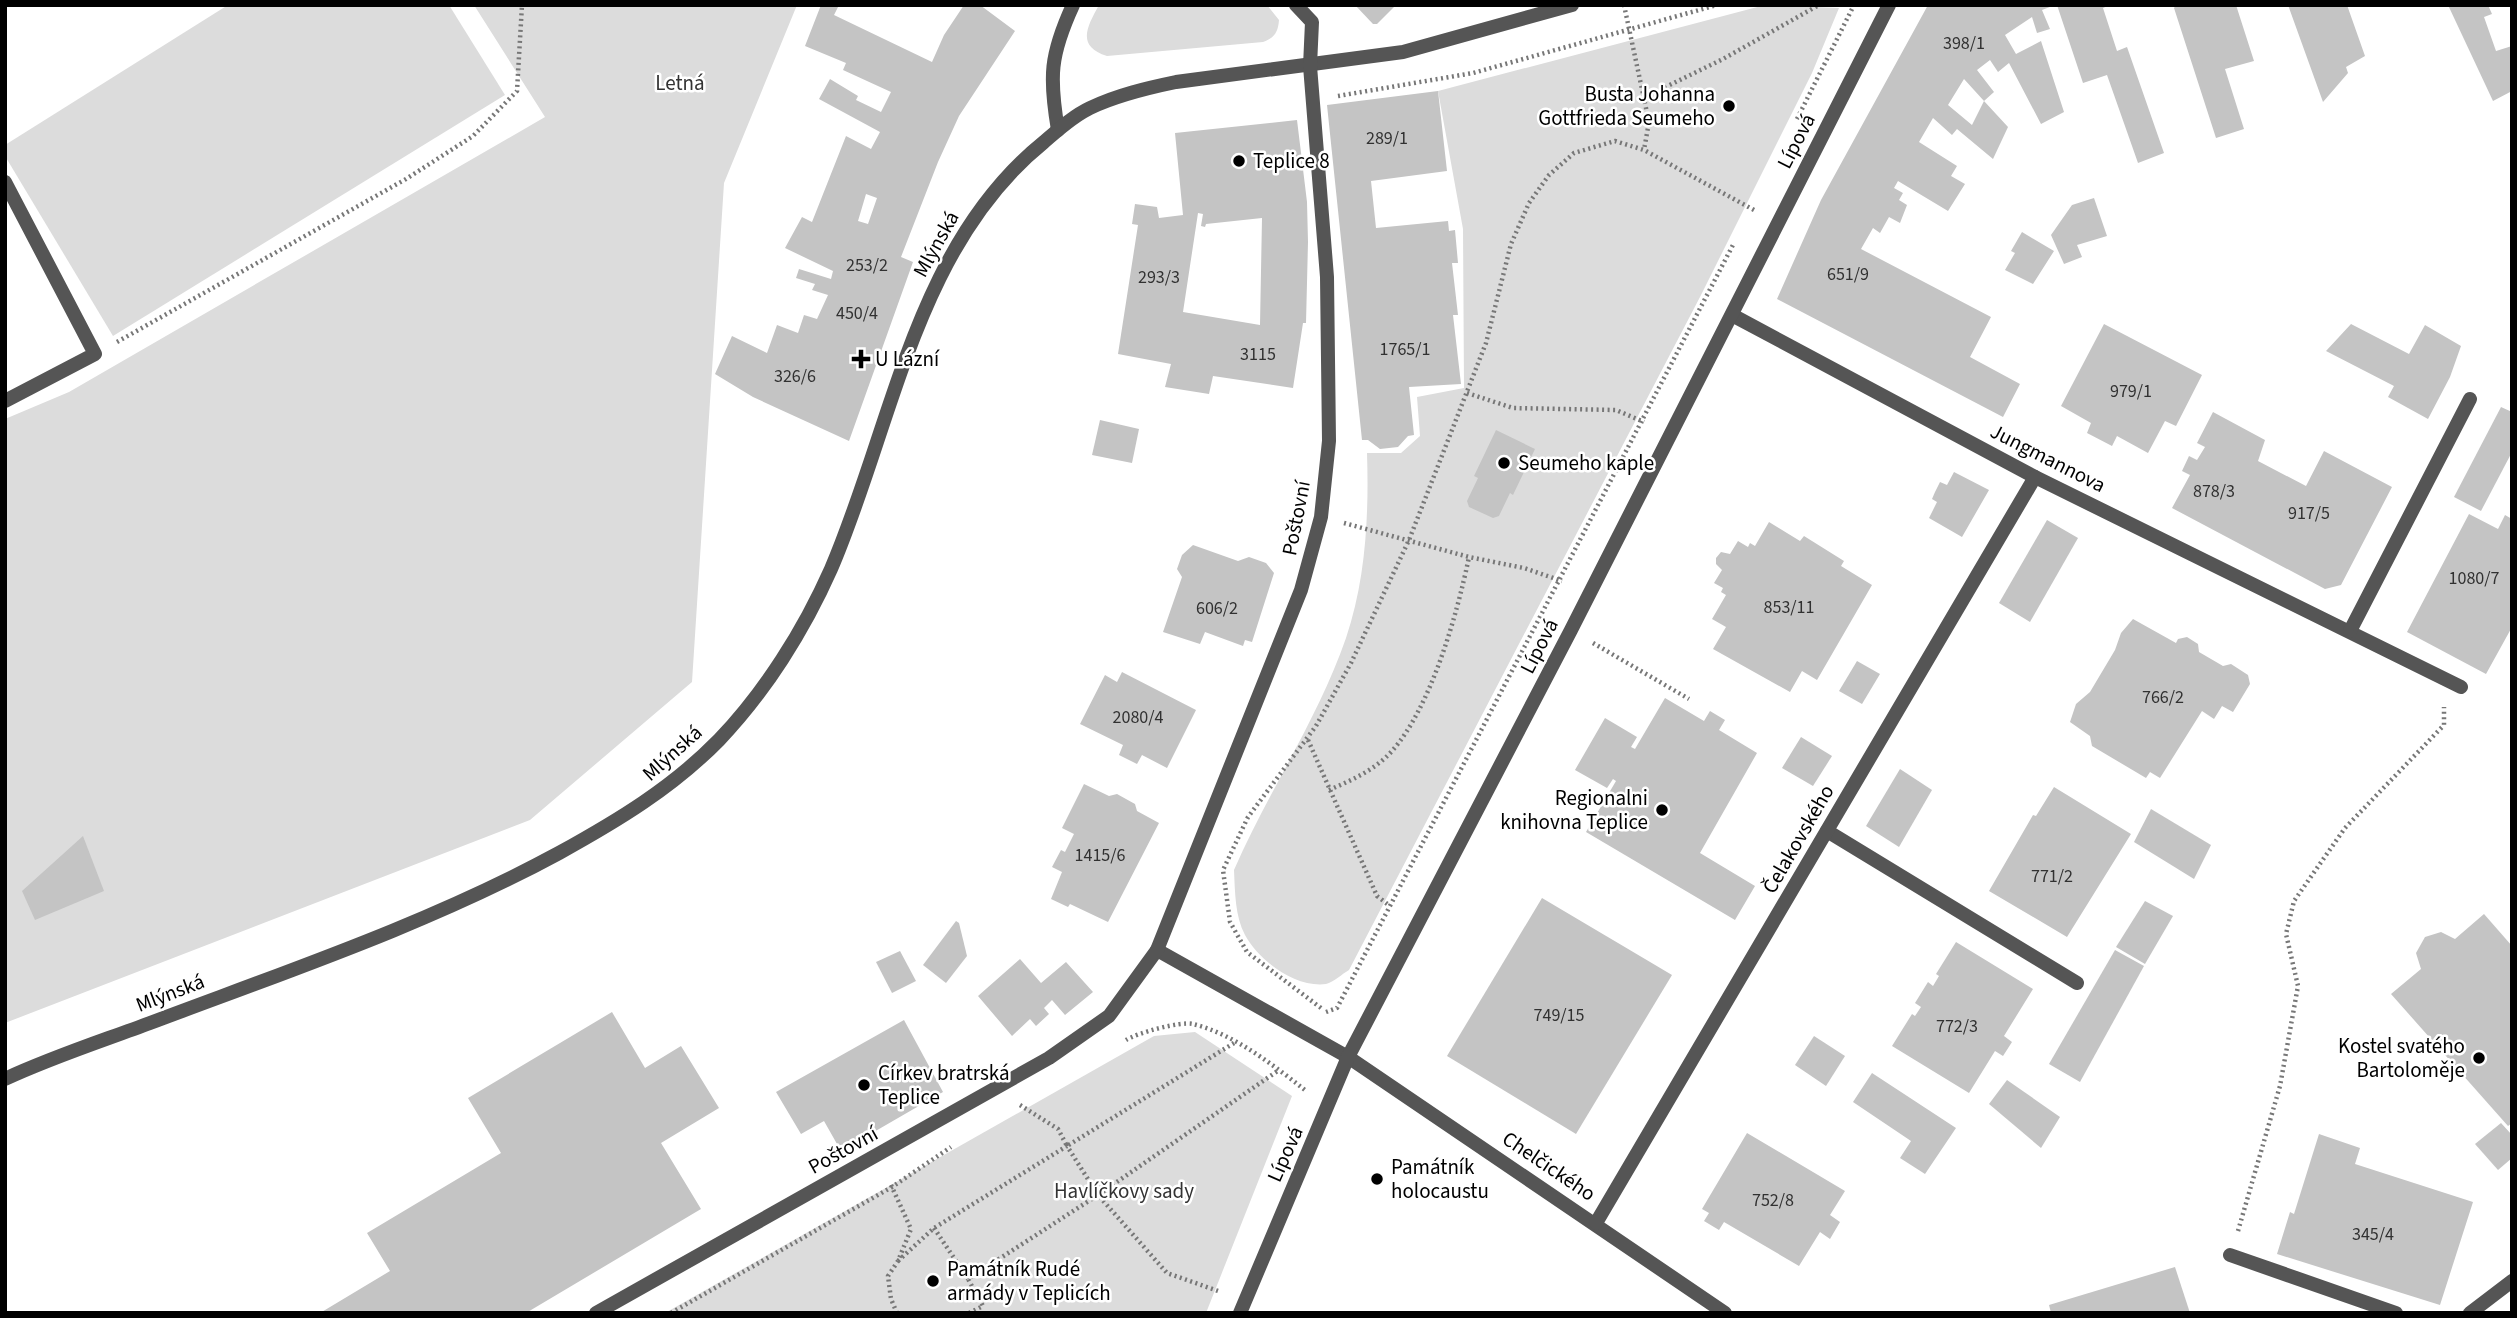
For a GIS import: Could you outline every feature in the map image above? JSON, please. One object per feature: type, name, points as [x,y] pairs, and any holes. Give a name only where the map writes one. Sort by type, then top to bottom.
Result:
[{"type":"street","points":[[1058,130],[1050,83],[1059,35],[1073,5]]},
{"type":"street","name":"Poštovní","points":[[596,1313],[877,1154],[1002,1087],[1110,1016],[1157,950],[1301,590],[1321,517],[1329,441],[1327,277],[1310,66],[1311,22],[1296,5]]},
{"type":"street","name":"Mlýnská","points":[[5,1079],[354,946],[516,876],[652,799],[688,768],[719,740],[777,667],[808,614],[831,569],[897,386],[938,280],[958,240],[1018,162],[1086,109],[1149,87],[1403,52],[1572,5]]},
{"type":"street","name":"Lípová","points":[[1242,1306],[1348,1057],[1571,630],[1889,5]]},
{"type":"street","points":[[5,182],[95,354],[5,401]]},
{"type":"street","name":"Jungmannova","points":[[1732,315],[2035,477],[2461,687]]},
{"type":"street","points":[[2350,631],[2470,399]]},
{"type":"street","name":"Čelakovského","points":[[1596,1223],[2035,477]]},
{"type":"street","points":[[1827,831],[2077,983]]},
{"type":"street","points":[[1157,950],[1348,1057]]},
{"type":"street","name":"Chelčického","points":[[1348,1057],[1726,1313]]},
{"type":"street","points":[[2231,1255],[2396,1313]]},
{"type":"street","points":[[2470,1313],[2512,1281]]},
{"type":"path","points":[[95,354],[407,179],[473,136],[517,91],[522,5]]},
{"type":"path","points":[[1624,5],[1645,97],[1648,122],[1644,150]]},
{"type":"path","points":[[1313,100],[1473,73],[1717,5]]},
{"type":"path","points":[[1645,97],[1723,60],[1819,5]]},
{"type":"path","points":[[1794,125],[1854,5]]},
{"type":"path","points":[[1740,232],[1338,1008],[1326,1012],[1247,953],[1230,922],[1223,870],[1248,817],[1307,740],[1351,663],[1409,540],[1486,343],[1511,244],[1529,202],[1549,175],[1574,153],[1615,141],[1644,150],[1779,222]]},
{"type":"path","points":[[1746,220],[1758,197]]},
{"type":"path","points":[[1467,393],[1513,408],[1616,410],[1671,433]]},
{"type":"path","points":[[1321,517],[1469,557],[1524,568],[1590,591]]},
{"type":"path","points":[[1329,790],[1361,777],[1392,751],[1422,704],[1444,650],[1469,557]]},
{"type":"path","points":[[1571,630],[1689,698]]},
{"type":"path","points":[[2231,1255],[2280,1086],[2298,986],[2286,934],[2294,901],[2345,828],[2444,725],[2444,702]]},
{"type":"path","points":[[1307,740],[1377,896],[1416,926]]},
{"type":"path","points":[[1124,1041],[1136,1034],[1191,1023],[1235,1042],[1279,1070],[1328,1108]]},
{"type":"path","points":[[898,1261],[934,1228],[1235,1042]]},
{"type":"path","points":[[968,1279],[1098,1195],[1279,1070]]},
{"type":"path","points":[[1029,1097],[1017,1103],[1058,1129],[1098,1195],[1167,1273],[1242,1306]]},
{"type":"path","points":[[671,1313],[892,1187],[960,1141]]},
{"type":"path","points":[[877,1154],[911,1228],[898,1261],[888,1276],[891,1300],[897,1313]]},
{"type":"path","points":[[934,1228],[983,1306],[969,1313]]},
{"type":"green space","points":[[228,5],[449,5],[505,95],[113,336],[5,156],[5,145]]},
{"type":"green space","name":"Letná","points":[[474,5],[797,5],[724,183],[692,682],[530,820],[5,1023],[5,419],[69,392],[545,117]]},
{"type":"green space","points":[[1099,5],[1267,5],[1279,20],[1275,34],[1263,42],[1107,56],[1091,47],[1087,35]]},
{"type":"green space","points":[[1765,5],[1839,8],[1812,73],[1700,297],[1349,970],[1326,984],[1303,982],[1291,977],[1259,954],[1245,935],[1237,912],[1234,870],[1335,668],[1346,638],[1358,593],[1365,546],[1367,453],[1401,453],[1420,436],[1417,397],[1464,388],[1463,229],[1438,91]]},
{"type":"green space","name":"Havlíčkovy sady","points":[[1195,1032],[1292,1096],[1206,1313],[665,1313],[1154,1036]]},
{"type":"building","points":[[821,5],[839,5],[834,15],[932,62],[944,35],[964,5],[980,5],[1015,31],[959,116],[938,162],[901,257],[913,262],[849,441],[753,397],[715,374],[732,336],[767,353],[777,325],[798,333],[804,315],[817,319],[828,295],[812,290],[815,284],[796,278],[799,269],[831,279],[833,271],[785,248],[802,217],[812,222],[846,136],[871,149],[880,132],[819,99],[830,79],[858,96],[856,100],[881,112],[891,92],[843,70],[846,63],[805,46]],"holes":[[[866,194],[877,198],[868,224],[858,221]]]},
{"type":"building","points":[[1355,5],[1396,5],[1377,24],[1373,24]]},
{"type":"building","points":[[1928,5],[2055,5],[2042,10],[2050,29],[2037,33],[2032,17],[2005,35],[2016,54],[2041,41],[2064,112],[2041,124],[2009,63],[1998,72],[1990,60],[1977,70],[1994,92],[1984,101],[2008,127],[1993,159],[1957,129],[1952,135],[1933,118],[1919,142],[1957,166],[1951,176],[1965,184],[1948,211],[1898,181],[1894,188],[1903,193],[1899,200],[1907,205],[1900,223],[1889,217],[1880,233],[1873,228],[1861,249],[1991,317],[1970,357],[2020,384],[2003,417],[1777,299],[1821,200]],"holes":[[[1964,79],[1984,101],[1972,125],[1948,105]]]},
{"type":"building","points":[[2057,5],[2110,5],[2103,8],[2117,51],[2127,47],[2164,153],[2138,163],[2107,75],[2083,83]]},
{"type":"building","points":[[2176,5],[2236,5],[2254,61],[2225,69],[2244,129],[2216,138],[2174,8]]},
{"type":"building","points":[[2288,5],[2347,5],[2365,56],[2346,67],[2348,73],[2323,102]]},
{"type":"building","points":[[2448,5],[2488,5],[2492,14],[2484,17],[2496,51],[2512,46],[2512,91],[2493,101]]},
{"type":"building","points":[[1438,91],[1447,171],[1371,181],[1376,228],[1448,221],[1449,231],[1455,230],[1458,263],[1452,263],[1458,315],[1453,315],[1461,384],[1409,387],[1414,435],[1408,436],[1398,447],[1380,449],[1368,440],[1362,440],[1327,105]]},
{"type":"building","points":[[1297,120],[1307,202],[1308,242],[1306,323],[1303,323],[1293,388],[1213,376],[1209,394],[1165,387],[1171,364],[1118,354],[1138,225],[1132,224],[1135,204],[1157,207],[1159,218],[1183,215],[1175,133]],"holes":[[[1198,213],[1203,214],[1201,226],[1205,227],[1206,224],[1262,218],[1260,325],[1183,312]]]},
{"type":"building","points":[[2094,198],[2107,236],[2077,245],[2082,257],[2064,264],[2051,235],[2072,205]]},
{"type":"building","points":[[2022,232],[2054,251],[2033,284],[2005,270],[2015,253],[2011,251]]},
{"type":"building","points":[[2104,324],[2202,375],[2176,426],[2165,421],[2148,453],[2117,436],[2112,446],[2087,433],[2091,423],[2061,406]]},
{"type":"building","points":[[2351,324],[2409,354],[2425,325],[2461,346],[2450,377],[2428,419],[2388,397],[2394,386],[2326,351]]},
{"type":"building","points":[[2501,407],[2512,412],[2512,452],[2481,511],[2454,497]]},
{"type":"building","points":[[2213,412],[2265,440],[2258,461],[2306,486],[2324,451],[2392,487],[2341,585],[2325,589],[2172,508],[2190,475],[2182,471],[2189,456],[2197,460],[2205,447],[2197,443]]},
{"type":"building","points":[[1100,420],[1139,429],[1132,463],[1092,455]]},
{"type":"building","name":"Seumeho kaple","points":[[1496,430],[1535,449],[1513,495],[1510,493],[1499,516],[1493,518],[1469,507],[1467,501],[1478,478],[1474,476]]},
{"type":"building","points":[[1954,472],[1989,490],[1962,537],[1929,518],[1937,502],[1932,499],[1940,482],[1947,485]]},
{"type":"building","points":[[2469,514],[2498,529],[2505,515],[2512,519],[2512,627],[2486,674],[2407,632]]},
{"type":"building","points":[[2047,520],[2078,538],[2030,622],[1999,603]]},
{"type":"building","points":[[1769,522],[1800,541],[1804,536],[1844,561],[1841,566],[1872,585],[1817,680],[1802,671],[1790,692],[1713,649],[1726,627],[1712,619],[1726,595],[1721,592],[1723,588],[1714,583],[1722,570],[1716,564],[1716,558],[1721,552],[1730,554],[1738,541],[1748,547],[1750,543],[1755,546]]},
{"type":"building","points":[[1193,545],[1238,561],[1249,557],[1266,563],[1274,573],[1252,642],[1245,640],[1243,646],[1205,632],[1200,644],[1163,632],[1182,577],[1177,569],[1182,555]]},
{"type":"building","points":[[2133,619],[2176,643],[2178,639],[2187,637],[2198,644],[2199,652],[2223,666],[2231,664],[2248,675],[2250,684],[2233,712],[2222,706],[2214,719],[2202,711],[2160,778],[2150,772],[2146,778],[2092,746],[2090,736],[2070,722],[2076,704],[2090,692],[2115,650],[2121,633]]},
{"type":"building","points":[[1857,661],[1880,674],[1862,704],[1839,691]]},
{"type":"building","points":[[1122,672],[1196,710],[1167,768],[1142,755],[1137,764],[1119,755],[1123,745],[1080,724],[1105,675],[1117,682]]},
{"type":"building","name":"Regionalni knihovna Teplice","points":[[1665,698],[1704,721],[1710,711],[1725,720],[1719,730],[1757,753],[1700,853],[1755,886],[1735,920],[1586,832],[1616,781],[1613,779],[1607,788],[1575,770],[1605,718],[1637,737],[1631,747],[1635,749]]},
{"type":"building","points":[[1801,737],[1832,756],[1813,786],[1782,768]]},
{"type":"building","points":[[1900,769],[1932,790],[1899,847],[1866,826]]},
{"type":"building","points":[[1084,784],[1109,796],[1117,794],[1135,804],[1137,811],[1159,823],[1108,922],[1070,904],[1068,907],[1051,899],[1062,872],[1052,867],[1061,850],[1065,852],[1074,834],[1062,828]]},
{"type":"building","points":[[2054,787],[2131,834],[2067,937],[1989,891],[2033,815],[2036,816]]},
{"type":"building","points":[[2151,809],[2211,845],[2194,879],[2134,842]]},
{"type":"building","points":[[83,836],[104,891],[35,920],[22,891]]},
{"type":"building","points":[[1542,898],[1672,975],[1576,1134],[1447,1056]]},
{"type":"building","points":[[2145,901],[2173,916],[2145,964],[2116,947]]},
{"type":"building","name":"Kostel svatého Bartoloměje","points":[[2484,914],[2512,946],[2512,1123],[2508,1126],[2391,994],[2421,969],[2416,953],[2425,937],[2441,932],[2455,939]]},
{"type":"building","points":[[956,921],[959,923],[967,956],[946,983],[923,965]]},
{"type":"building","points":[[1956,942],[2033,989],[2004,1036],[2012,1042],[2003,1056],[1995,1051],[1969,1093],[1892,1046],[1912,1014],[1915,1016],[1921,1007],[1915,1003],[1928,982],[1933,986],[1939,976],[1936,974]]},
{"type":"building","points":[[2115,950],[2144,966],[2080,1082],[2049,1064]]},
{"type":"building","points":[[900,951],[916,981],[892,993],[876,962]]},
{"type":"building","points":[[1020,959],[1041,983],[1066,962],[1093,992],[1065,1015],[1052,1000],[1044,1008],[1049,1014],[1036,1026],[1030,1019],[1012,1036],[978,996]]},
{"type":"building","points":[[612,1012],[645,1068],[681,1046],[719,1108],[661,1143],[701,1209],[526,1313],[320,1313],[390,1271],[367,1233],[501,1153],[468,1098]]},
{"type":"building","name":"Církev bratrská Teplice","points":[[904,1020],[943,1092],[841,1151],[824,1121],[801,1134],[776,1092]]},
{"type":"building","points":[[1814,1036],[1845,1056],[1826,1086],[1795,1065]]},
{"type":"building","points":[[1872,1073],[1956,1128],[1925,1174],[1900,1158],[1911,1141],[1853,1102]]},
{"type":"building","points":[[2007,1080],[2060,1117],[2041,1148],[1989,1104]]},
{"type":"building","points":[[2501,1123],[2512,1135],[2512,1158],[2498,1170],[2475,1144]]},
{"type":"building","points":[[1747,1133],[1845,1191],[1830,1215],[1840,1222],[1830,1239],[1820,1232],[1799,1266],[1724,1222],[1719,1230],[1704,1221],[1709,1213],[1702,1209]]},
{"type":"building","points":[[2319,1134],[2360,1148],[2355,1164],[2473,1202],[2440,1305],[2277,1254],[2290,1212],[2294,1214]]},
{"type":"building","points":[[2175,1267],[2190,1313],[2051,1313],[2049,1305]]},
{"type":"place","name":"Busta Johanna Gottfrieda Seumeho","points":[[1729,106]]},
{"type":"place","name":"Teplice 8","points":[[1239,161]]},
{"type":"place","name":"U Lázní","points":[[861,359]]},
{"type":"place","name":"Seumeho kaple","points":[[1504,463]]},
{"type":"place","name":"Regionalni knihovna Teplice","points":[[1662,810]]},
{"type":"place","name":"Kostel svatého Bartoloměje","points":[[2479,1058]]},
{"type":"place","name":"Církev bratrská Teplice","points":[[864,1085]]},
{"type":"place","name":"Památník holocaustu","points":[[1377,1179]]},
{"type":"place","name":"Památník Rudé armády v Teplicích","points":[[933,1281]]}]
